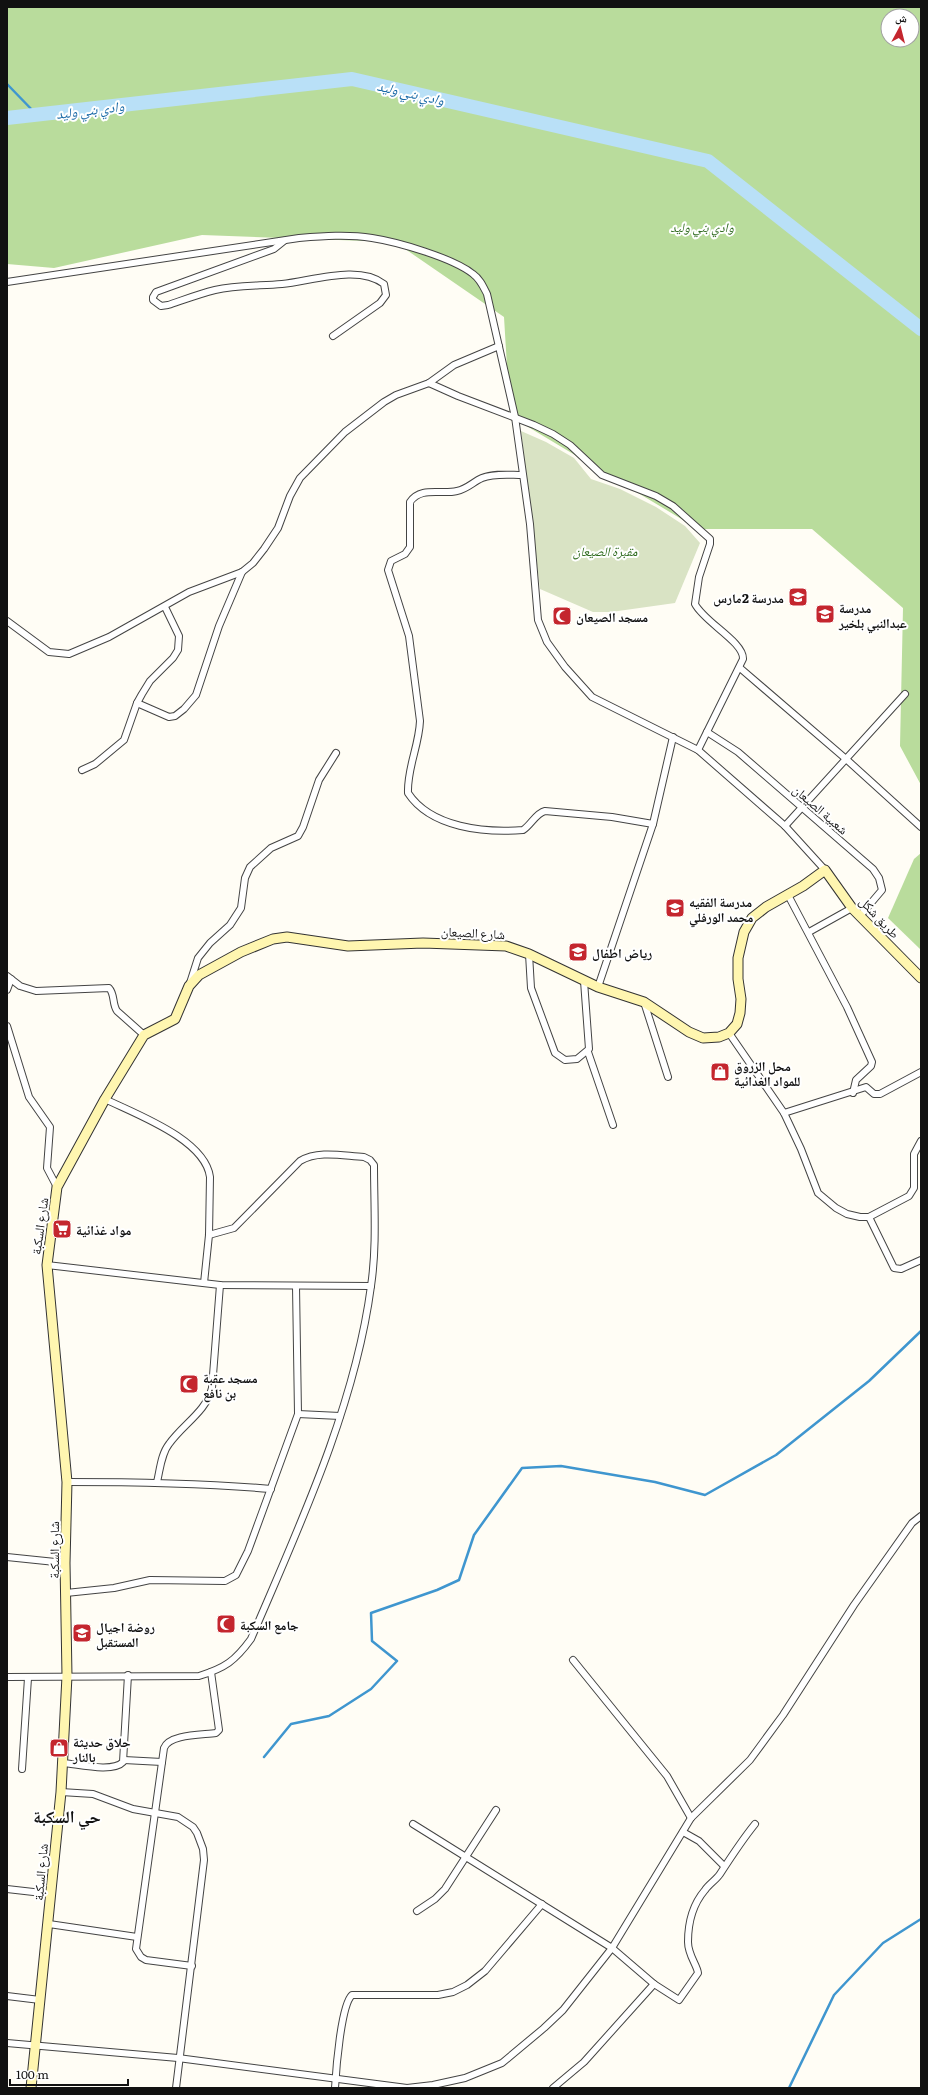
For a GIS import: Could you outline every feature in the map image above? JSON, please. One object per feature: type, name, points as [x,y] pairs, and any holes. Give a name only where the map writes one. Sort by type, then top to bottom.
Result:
[{"type":"main road","name":"طريق شكل","points":[[825,870],[852,908],[921,978]]},
{"type":"main road","points":[[729,1033],[737,1024],[740,1013],[738,958],[744,932],[752,918],[766,907],[803,886],[825,870]]},
{"type":"main road","name":"شارع الصيعان","points":[[144,1035],[175,1018],[189,986],[198,975],[240,952],[273,939],[287,937],[348,946],[423,942],[506,946],[529,954],[584,981],[644,1002],[689,1032],[703,1038],[718,1037],[729,1033]]},
{"type":"main road","name":"شارع السكبة","points":[[31,2088],[49,1924],[61,1792],[67,1676],[65,1564],[67,1482],[47,1265],[57,1187],[104,1099],[144,1035]]},
{"type":"street","points":[[7,282],[286,240],[340,235],[372,238],[408,247],[451,262],[473,274],[481,282],[487,294],[515,417],[530,524],[538,620],[547,642],[565,667],[592,697],[698,750],[786,826],[825,870]]},
{"type":"street","points":[[286,240],[274,249],[156,292],[153,300],[161,306],[215,290],[237,286],[283,284],[339,275],[363,276],[379,280],[384,284],[386,295],[380,303],[333,336]]},
{"type":"street","points":[[7,621],[49,652],[69,654],[110,636],[165,607],[189,592],[242,572],[253,563],[278,528],[290,496],[300,478],[345,432],[365,415],[390,398],[430,383],[454,365],[499,346]]},
{"type":"street","points":[[430,383],[458,396],[534,425],[570,445],[607,477],[656,496],[673,506],[710,540],[699,577],[695,604],[704,617],[741,650],[743,659],[740,668],[698,750]]},
{"type":"street","points":[[522,475],[483,478],[464,489],[453,492],[426,492],[418,495],[410,502],[410,546],[405,554],[391,561],[388,570],[409,636],[420,721],[420,734],[410,772],[408,793],[432,816],[446,822],[474,828],[524,830],[533,822],[538,814],[545,811],[612,817],[652,824]]},
{"type":"street","points":[[137,703],[169,717],[175,716],[184,709],[196,695],[219,626],[242,572]]},
{"type":"street","points":[[82,770],[95,764],[124,740],[137,703],[150,681],[173,658],[178,650],[179,636],[165,607]]},
{"type":"street","points":[[740,668],[846,759],[921,827]]},
{"type":"street","points":[[786,826],[904,694]]},
{"type":"street","name":"شعبية الصيعان","points":[[707,732],[738,752],[877,874],[882,890],[860,916]]},
{"type":"street","points":[[598,986],[652,824],[673,737]]},
{"type":"street","points":[[189,986],[198,958],[210,943],[230,925],[241,908],[244,878],[250,867],[271,848],[298,836],[319,780],[336,753]]},
{"type":"street","points":[[788,895],[848,1007],[872,1062],[871,1066],[856,1080],[853,1093]]},
{"type":"street","points":[[809,932],[852,908]]},
{"type":"street","points":[[529,954],[531,988],[555,1053],[560,1058],[571,1061],[588,1052]]},
{"type":"street","points":[[7,990],[9,977]]},
{"type":"street","points":[[9,977],[20,986],[36,991],[109,988],[112,991],[114,1007],[144,1035]]},
{"type":"street","points":[[584,981],[590,1035],[588,1052],[612,1125]]},
{"type":"street","points":[[644,1002],[668,1078]]},
{"type":"street","points":[[7,1026],[29,1097],[50,1127],[47,1168],[57,1187]]},
{"type":"street","points":[[729,1033],[784,1113],[801,1149],[818,1192],[836,1208],[847,1214],[860,1217],[868,1216],[909,1196],[914,1188],[914,1154],[921,1141]]},
{"type":"street","points":[[784,1113],[866,1088],[874,1094],[880,1094],[921,1072]]},
{"type":"street","points":[[104,1099],[182,1138],[198,1153],[209,1172],[209,1235],[204,1283]]},
{"type":"street","points":[[7,1677],[28,1678],[128,1675],[199,1676],[228,1664],[239,1656],[251,1639],[317,1480],[340,1416],[358,1357],[371,1286],[375,1245],[374,1165],[370,1160],[364,1157],[322,1155],[308,1156],[300,1161],[234,1228],[209,1235]]},
{"type":"street","points":[[868,1216],[894,1268],[901,1269],[921,1260]]},
{"type":"street","points":[[47,1265],[220,1285],[371,1286]]},
{"type":"street","points":[[158,1482],[163,1456],[169,1444],[205,1405],[210,1397],[220,1285]]},
{"type":"street","points":[[66,1593],[114,1588],[150,1580],[205,1582],[226,1581],[232,1579],[248,1551],[298,1414],[296,1286]]},
{"type":"street","points":[[298,1414],[340,1416]]},
{"type":"street","points":[[67,1482],[158,1482],[271,1489]]},
{"type":"street","points":[[7,2043],[178,2058],[407,2088],[432,2085],[484,2071],[502,2063],[549,2024],[563,2010],[612,1948],[691,1818],[750,1760],[783,1715],[854,1605],[912,1523],[921,1516]]},
{"type":"street","points":[[7,1557],[65,1564]]},
{"type":"street","points":[[573,1660],[667,1776],[691,1818]]},
{"type":"street","points":[[192,1966],[146,1960],[141,1957],[136,1949],[164,1748],[168,1741],[216,1734],[219,1730],[211,1672]]},
{"type":"street","points":[[63,1763],[101,1767],[117,1766],[122,1764],[124,1760],[128,1675]]},
{"type":"street","points":[[22,1769],[28,1678]]},
{"type":"street","points":[[124,1760],[162,1762]]},
{"type":"street","points":[[61,1792],[93,1794],[128,1807],[154,1814],[178,1817],[193,1827],[203,1849],[204,1860],[192,1966],[178,2058],[176,2088]]},
{"type":"street","points":[[417,1911],[435,1899],[445,1889],[496,1810]]},
{"type":"street","points":[[413,1824],[612,1948],[654,1984],[679,2000],[697,1975],[698,1971],[690,1956],[688,1942],[691,1916],[696,1902],[702,1893],[716,1880],[724,1866],[755,1824]]},
{"type":"street","points":[[683,1832],[699,1841],[724,1866]]},
{"type":"street","points":[[7,1889],[51,1894]]},
{"type":"street","points":[[335,2088],[344,2013],[347,2000],[352,1994],[438,1995],[453,1992],[467,1985],[485,1971],[542,1904]]},
{"type":"street","points":[[49,1924],[137,1936]]},
{"type":"street","points":[[552,2088],[571,2075],[584,2062],[654,1984]]},
{"type":"street","points":[[7,1996],[40,2000]]},
{"type":"green space","name":"وادي بني وليد","points":[[7,7],[921,7],[921,785],[900,746],[903,608],[812,529],[698,529],[510,416],[504,317],[395,242],[202,235],[54,268],[7,264]]},
{"type":"green space","name":"مقبرة الصيعان","points":[[521,431],[546,442],[574,458],[591,479],[620,489],[656,507],[685,526],[700,543],[675,603],[611,612],[593,612],[540,589]]},
{"type":"green space","points":[[921,853],[921,950],[888,918],[914,859]]},
{"type":"waterway","name":"وادي بني وليد","points":[[7,118],[352,79],[708,161],[921,329]]},
{"type":"waterway","points":[[7,84],[37,115]]},
{"type":"waterway","points":[[264,1757],[291,1724],[329,1716],[371,1689],[397,1661],[372,1641],[371,1613],[437,1590],[459,1580],[474,1535],[522,1468],[561,1466],[655,1482],[705,1495],[776,1455],[869,1381],[921,1331]]},
{"type":"waterway","points":[[789,2088],[834,1995],[883,1943],[921,1919]]},
{"type":"place","name":"مدرسة 2مارس","points":[[798,597]]},
{"type":"place","name":"مدرسة عبدالنبي بلخير","points":[[825,614]]},
{"type":"place","name":"مسجد الصيعان","points":[[562,616]]},
{"type":"place","name":"مدرسة الفقيه محمد الورفلي","points":[[675,908]]},
{"type":"place","name":"رياض اطفال","points":[[578,952]]},
{"type":"place","name":"محل الزروق للمواد الغدائية","points":[[720,1072]]},
{"type":"place","name":"مواد غذائية","points":[[62,1229]]},
{"type":"place","name":"مسجد عقبة بن نافع","points":[[189,1384]]},
{"type":"place","name":"جامع السكبة","points":[[226,1624]]},
{"type":"place","name":"روضة اجيال المستقبل","points":[[82,1633]]},
{"type":"place","name":"حلاق حديثة بالنار","points":[[59,1748]]},
{"type":"district","name":"حي السكبة","points":[[67,1815]]}]
